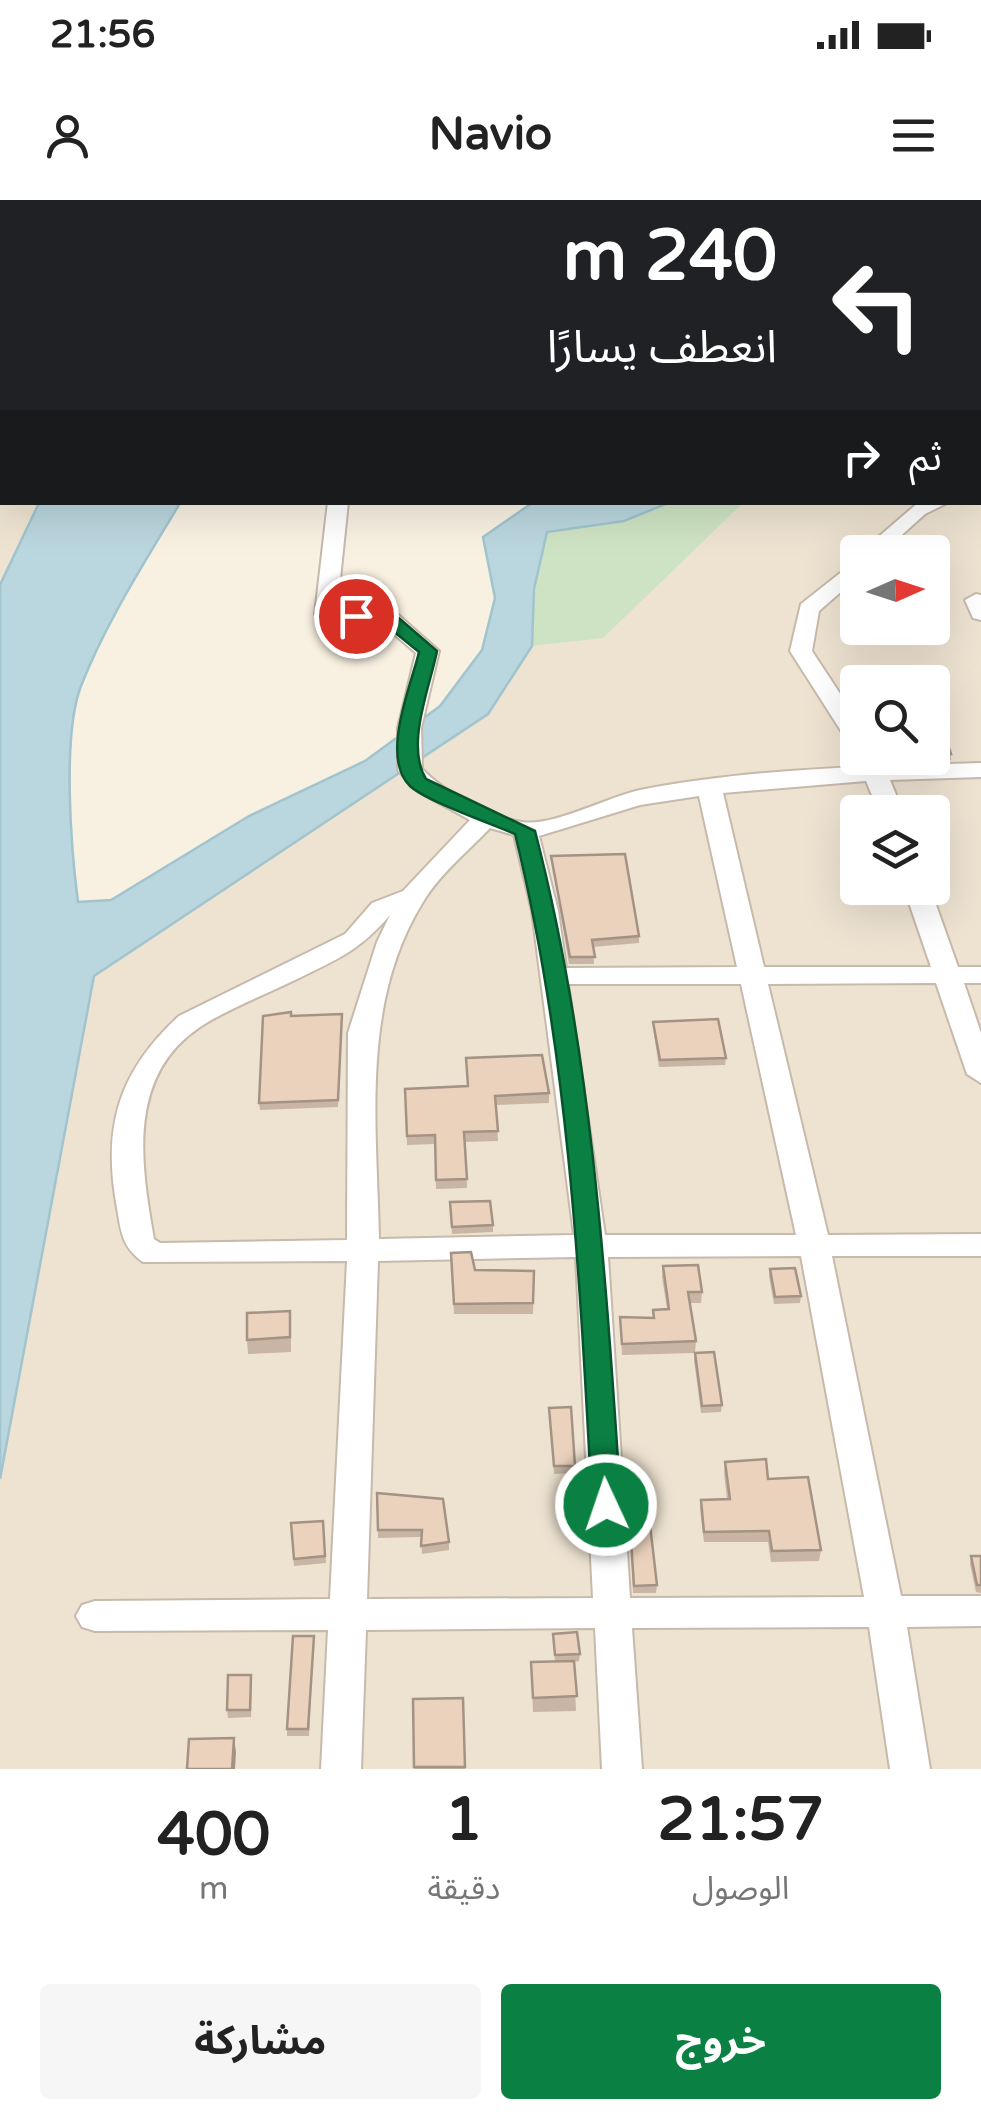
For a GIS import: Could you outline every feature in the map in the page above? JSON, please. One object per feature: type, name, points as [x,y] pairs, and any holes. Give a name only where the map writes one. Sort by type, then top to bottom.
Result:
[{"type":"street","points":[[338,505],[326,614],[387,617],[428,651],[408,744],[410,768],[418,783],[486,817],[525,831],[638,798],[840,770]]},
{"type":"street","points":[[890,535],[918,510],[931,505]]},
{"type":"street","points":[[840,581],[808,609],[800,651],[840,712]]},
{"type":"street","points":[[950,769],[981,770]]},
{"type":"street","points":[[710,789],[815,1248],[886,1614],[910,1769]]},
{"type":"street","points":[[341,1769],[363,1251],[362,1033],[390,942],[412,897],[486,817]]},
{"type":"street","points":[[525,831],[545,911],[591,1246],[622,1769]]},
{"type":"street","points":[[412,897],[382,909],[354,940],[189,1022],[147,1072],[125,1144],[139,1244],[145,1250],[154,1254],[591,1246],[981,1245]]},
{"type":"street","points":[[923,905],[981,1074]]},
{"type":"street","points":[[553,976],[981,975]]},
{"type":"street","points":[[95,1616],[981,1611]]},
{"type":"shaded area","points":[[0,505],[38,505],[0,585]]},
{"type":"shaded area","points":[[741,505],[981,505],[981,1769],[0,1769],[0,1479],[93,976],[488,714],[532,646],[603,637]]},
{"type":"green space","points":[[663,505],[741,505],[603,638],[532,646],[534,589],[547,532],[624,521]]},
{"type":"water","points":[[38,505],[179,505],[102,639],[75,707],[70,792],[78,902],[111,900],[249,816],[365,761],[440,706],[482,650],[495,598],[483,537],[529,505],[663,505],[624,521],[547,532],[534,589],[532,646],[488,714],[94,976],[0,1479],[0,585]]},
{"type":"building","points":[[625,854],[639,936],[592,940],[595,957],[570,957],[551,856]]},
{"type":"building","points":[[291,1012],[291,1016],[342,1014],[338,1100],[259,1103],[263,1016]]},
{"type":"building","points":[[718,1019],[726,1058],[660,1060],[653,1022]]},
{"type":"building","points":[[542,1055],[549,1093],[495,1096],[498,1131],[464,1132],[467,1179],[436,1180],[435,1135],[407,1136],[405,1089],[468,1086],[466,1058]]},
{"type":"building","points":[[490,1201],[493,1225],[452,1227],[450,1202]]},
{"type":"building","points":[[471,1252],[475,1270],[534,1271],[533,1303],[454,1304],[451,1253]]},
{"type":"building","points":[[698,1265],[702,1292],[688,1292],[696,1341],[622,1344],[620,1317],[654,1318],[653,1310],[669,1309],[663,1266]]},
{"type":"building","points":[[795,1268],[801,1296],[775,1297],[770,1269]]},
{"type":"building","points":[[290,1311],[290,1337],[247,1340],[247,1313]]},
{"type":"building","points":[[714,1352],[722,1405],[702,1406],[695,1353]]},
{"type":"building","points":[[571,1407],[575,1466],[554,1466],[549,1408]]},
{"type":"building","points":[[766,1459],[768,1479],[808,1477],[821,1550],[772,1551],[769,1531],[704,1532],[701,1500],[730,1499],[725,1462]]},
{"type":"building","points":[[377,1493],[443,1499],[449,1542],[421,1546],[422,1530],[378,1530]]},
{"type":"building","points":[[323,1521],[325,1556],[294,1559],[291,1523]]},
{"type":"building","points":[[650,1525],[657,1585],[634,1586],[630,1526]]},
{"type":"building","points":[[971,1556],[981,1556],[981,1585],[977,1585]]},
{"type":"building","points":[[577,1632],[580,1654],[555,1655],[553,1634]]},
{"type":"building","points":[[293,1636],[314,1636],[308,1729],[287,1729]]},
{"type":"building","points":[[574,1661],[577,1696],[533,1698],[531,1662]]},
{"type":"building","points":[[228,1675],[251,1675],[250,1710],[227,1710]]},
{"type":"building","points":[[463,1698],[465,1767],[414,1767],[413,1699]]},
{"type":"building","points":[[234,1738],[232,1769],[187,1769],[189,1739]]},
{"type":"route","points":[[356,616],[387,617],[428,651],[408,744],[410,768],[418,783],[486,817],[525,831],[545,911],[591,1246],[606,1505]]}]
